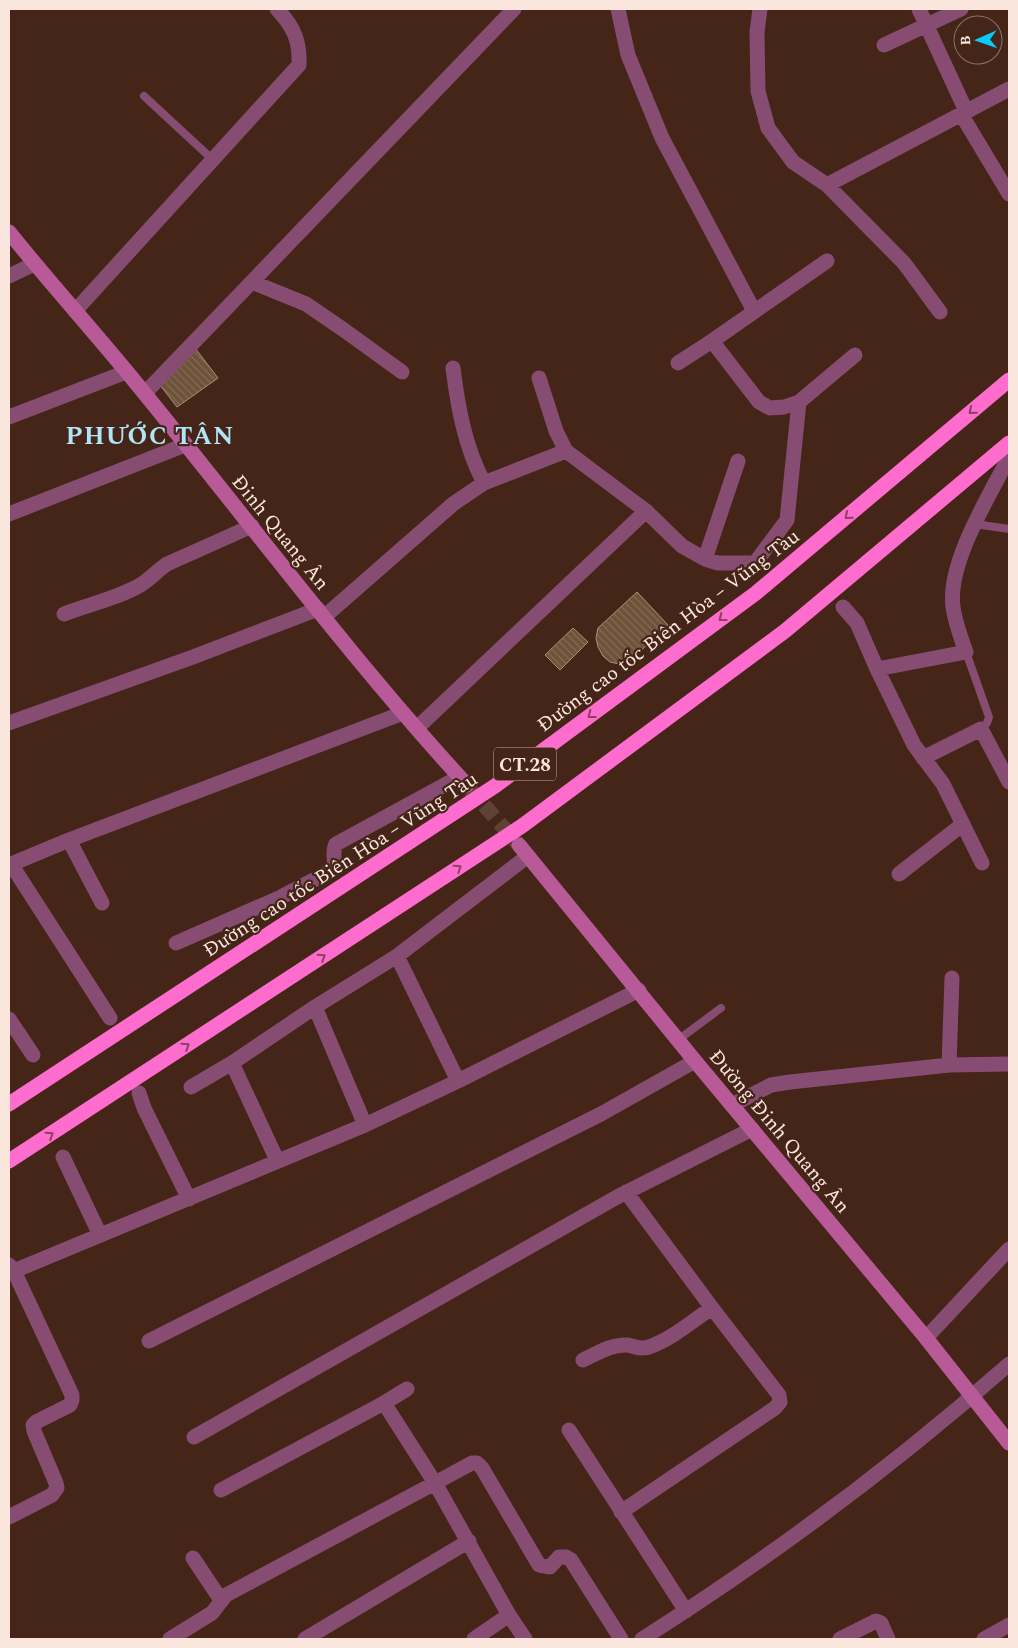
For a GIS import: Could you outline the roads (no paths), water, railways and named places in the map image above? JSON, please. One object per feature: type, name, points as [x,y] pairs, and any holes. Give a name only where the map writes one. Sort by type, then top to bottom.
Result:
[{"type":"highway","name":"Đường cao tốc Biên Hòa – Vũng Tàu","points":[[9,1104],[495,786],[756,593],[1009,380]]},
{"type":"highway","name":"CT.28","points":[[9,1161],[522,826],[785,631],[1009,443]]},
{"type":"street","points":[[145,393],[514,9]]},
{"type":"street","points":[[618,9],[628,55],[662,138],[754,311]]},
{"type":"street","points":[[760,9],[757,32],[758,91],[768,128],[793,162],[827,185],[904,263],[940,312]]},
{"type":"street","points":[[919,9],[964,112],[1009,194]]},
{"type":"street","points":[[884,45],[961,9]]},
{"type":"street","points":[[75,312],[212,159],[299,66],[300,47],[291,26],[280,10]]},
{"type":"street","points":[[827,185],[1009,89]]},
{"type":"street","name":"Đinh Quang Ân","points":[[9,232],[34,264],[145,393],[403,713],[463,781],[336,844],[333,849],[335,866],[333,870],[281,898],[176,943]]},
{"type":"street","points":[[678,363],[712,342],[827,261]]},
{"type":"street","points":[[9,276],[34,264]]},
{"type":"street","points":[[252,282],[306,304],[402,372]]},
{"type":"street","points":[[712,342],[759,402],[770,408],[784,407],[799,402],[855,355]]},
{"type":"street","points":[[453,368],[456,398],[466,440],[471,456],[484,483]]},
{"type":"street","points":[[9,416],[126,372]]},
{"type":"street","points":[[539,378],[556,431],[566,450],[646,511],[682,546],[705,559],[718,563],[755,562],[787,520],[799,402]]},
{"type":"street","points":[[9,514],[185,445]]},
{"type":"street","points":[[9,723],[321,613],[453,504],[484,483],[566,450]]},
{"type":"street","points":[[877,670],[966,652],[953,607],[953,580],[959,560],[1009,457]]},
{"type":"street","points":[[705,559],[738,461]]},
{"type":"street","points":[[417,728],[646,511]]},
{"type":"street","points":[[64,614],[140,585],[167,564],[252,526]]},
{"type":"street","points":[[843,607],[858,623],[877,670],[914,745],[943,784],[982,863]]},
{"type":"street","points":[[110,1018],[10,864],[403,713]]},
{"type":"street","points":[[923,758],[981,728],[1009,782]]},
{"type":"street","points":[[900,874],[963,824]]},
{"type":"street","points":[[69,840],[102,903]]},
{"type":"street","name":"Đường Đinh Quang Ân","points":[[397,956],[524,851],[695,1061],[926,1338],[1009,1442]]},
{"type":"street","points":[[191,1087],[232,1063],[315,1006],[397,956],[458,1082]]},
{"type":"street","points":[[949,1065],[952,978]]},
{"type":"street","points":[[9,1517],[52,1495],[57,1488],[34,1430],[34,1425],[36,1422],[70,1405],[72,1400],[72,1395],[11,1268],[100,1235],[365,1125],[458,1082],[639,990]]},
{"type":"street","points":[[315,1006],[365,1125]]},
{"type":"street","points":[[9,1018],[33,1055]]},
{"type":"street","points":[[149,1341],[601,1114],[695,1061]]},
{"type":"street","points":[[232,1063],[278,1160]]},
{"type":"street","points":[[732,1105],[771,1084],[949,1065],[1009,1064]]},
{"type":"street","points":[[139,1093],[144,1108],[188,1199]]},
{"type":"street","points":[[194,1437],[626,1192],[752,1128]]},
{"type":"street","points":[[63,1157],[100,1235]]},
{"type":"street","points":[[621,1512],[776,1408],[780,1402],[779,1395],[626,1192]]},
{"type":"street","points":[[926,1338],[1009,1249]]},
{"type":"street","points":[[583,1360],[608,1348],[628,1345],[638,1349],[648,1347],[665,1340],[712,1308]]},
{"type":"street","points":[[642,1639],[748,1570],[832,1508],[972,1397],[1009,1364]]},
{"type":"street","points":[[221,1490],[407,1389]]},
{"type":"street","points":[[384,1403],[435,1483],[509,1615],[525,1639]]},
{"type":"street","points":[[569,1430],[686,1612]]},
{"type":"street","points":[[170,1639],[212,1613],[221,1600],[235,1590],[472,1463],[477,1463],[482,1468],[540,1565],[550,1567],[560,1557],[566,1557],[571,1560],[622,1639]]},
{"type":"street","points":[[305,1639],[469,1541]]},
{"type":"street","points":[[193,1558],[221,1600]]},
{"type":"street","points":[[474,1639],[509,1615]]},
{"type":"street","points":[[840,1639],[876,1621],[881,1623],[888,1639]]},
{"type":"street","points":[[984,1639],[1009,1624]]},
{"type":"lane","points":[[144,96],[212,159]]},
{"type":"lane","points":[[976,524],[1009,529]]},
{"type":"lane","points":[[966,652],[989,717],[987,723],[981,728]]},
{"type":"lane","points":[[678,1040],[721,1008]]},
{"type":"tunnel","points":[[469,788],[518,844]]},
{"type":"district","name":"PHƯỚC TÂN","points":[[150,435]]}]
